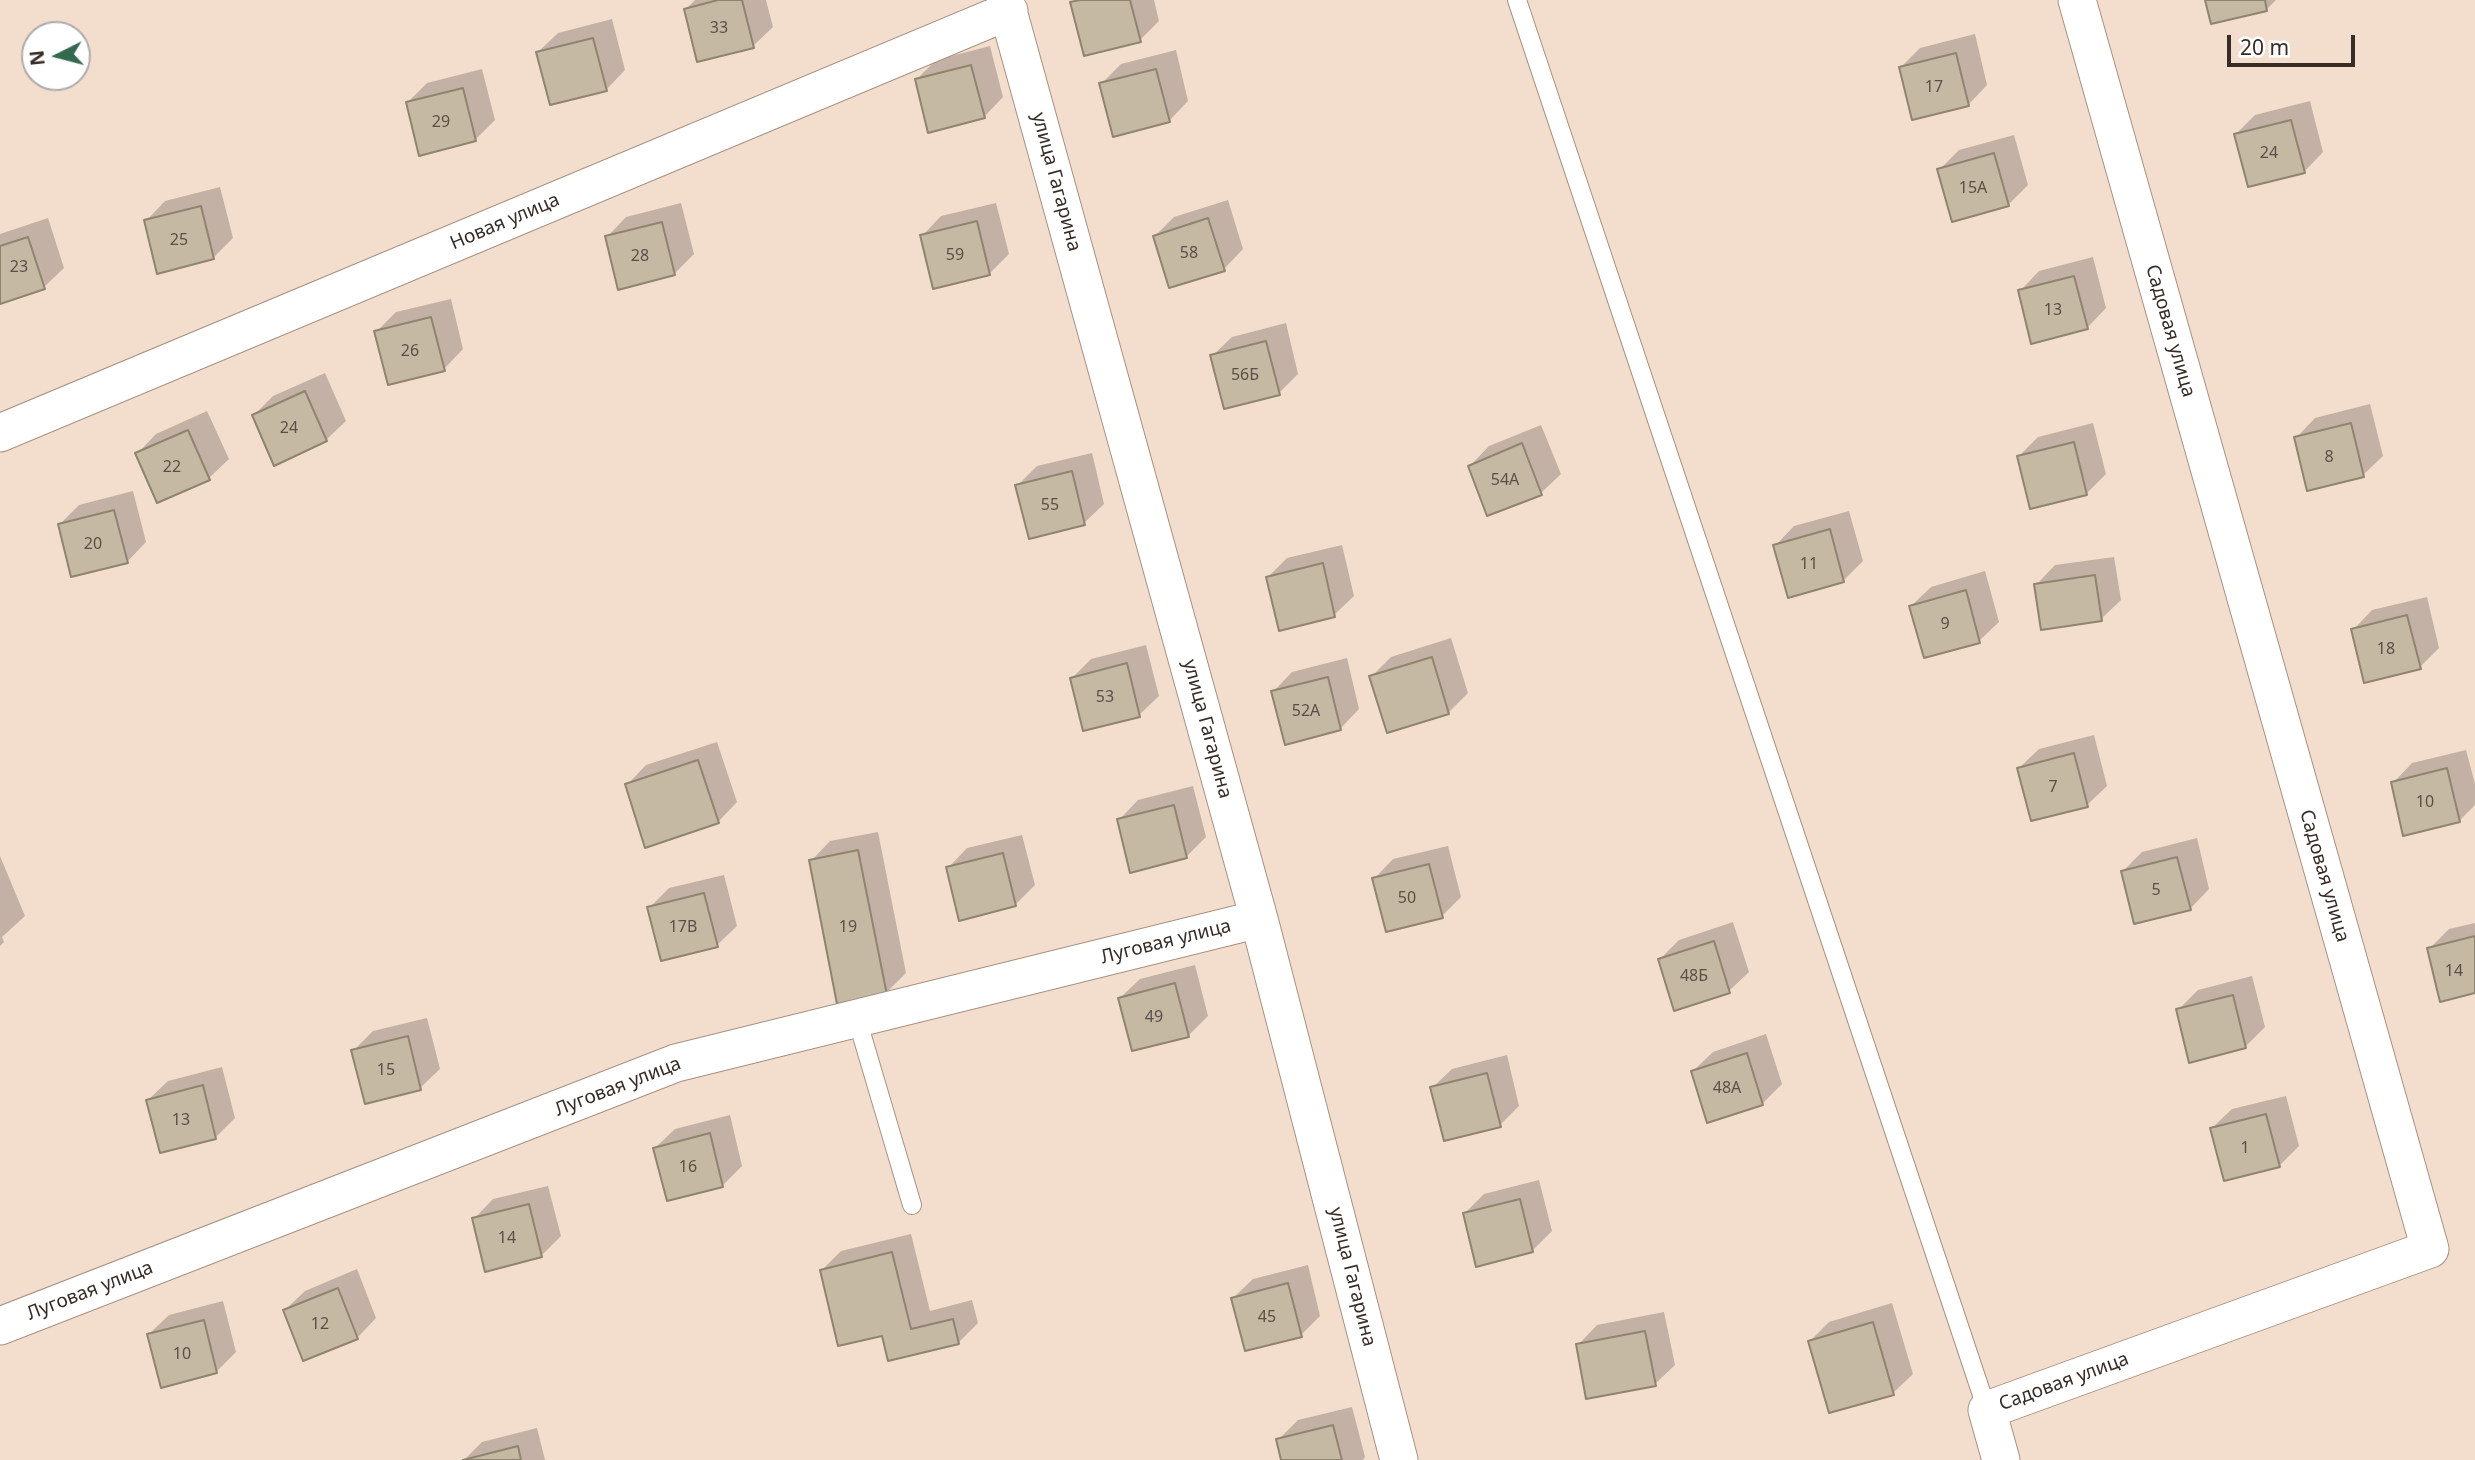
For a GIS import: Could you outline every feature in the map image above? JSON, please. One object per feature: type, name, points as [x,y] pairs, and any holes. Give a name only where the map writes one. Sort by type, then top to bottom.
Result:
[{"type":"street","name":"Садовая улица","points":[[2001,1460],[1987,1410],[2430,1249],[2077,0]]},
{"type":"street","name":"Новая улица","points":[[0,433],[1007,5]]},
{"type":"street","name":"улица Гагарина","points":[[1007,5],[1259,919],[1399,1460]]},
{"type":"street","name":"Луговая улица","points":[[0,1326],[676,1063],[1259,919]]},
{"type":"lane","points":[[1517,0],[1987,1410]]},
{"type":"lane","points":[[857,1019],[912,1205]]},
{"type":"building","points":[[718,0],[742,0],[754,48],[697,62],[684,9]]},
{"type":"building","points":[[1130,0],[1141,42],[1084,56],[1070,2]]},
{"type":"building","points":[[2205,0],[2265,0],[2267,11],[2211,24]]},
{"type":"building","points":[[593,38],[607,91],[550,105],[536,52]]},
{"type":"building","points":[[1956,53],[1969,106],[1912,120],[1899,67]]},
{"type":"building","points":[[971,65],[985,118],[928,133],[915,79]]},
{"type":"building","points":[[1156,69],[1170,122],[1113,137],[1099,83]]},
{"type":"building","points":[[463,88],[476,141],[419,156],[406,102]]},
{"type":"building","points":[[2291,120],[2305,173],[2248,187],[2234,134]]},
{"type":"building","points":[[1994,153],[2009,206],[1952,222],[1937,169]]},
{"type":"building","points":[[201,206],[214,259],[157,274],[144,220]]},
{"type":"building","points":[[1208,218],[1225,271],[1169,288],[1153,236]]},
{"type":"building","points":[[977,221],[990,275],[933,289],[920,235]]},
{"type":"building","points":[[662,222],[675,275],[618,290],[605,236]]},
{"type":"building","points":[[28,237],[45,289],[0,304],[0,246]]},
{"type":"building","points":[[2074,276],[2088,329],[2031,344],[2018,290]]},
{"type":"building","points":[[431,317],[445,371],[388,385],[374,331]]},
{"type":"building","points":[[1266,341],[1280,395],[1224,409],[1210,355]]},
{"type":"building","points":[[305,391],[327,441],[274,466],[252,415]]},
{"type":"building","points":[[2351,423],[2364,477],[2307,491],[2294,437]]},
{"type":"building","points":[[188,430],[210,480],[157,503],[135,453]]},
{"type":"building","points":[[2074,442],[2087,495],[2030,509],[2017,456]]},
{"type":"building","points":[[1522,443],[1542,495],[1487,516],[1468,466]]},
{"type":"building","points":[[1072,471],[1085,525],[1029,539],[1015,485]]},
{"type":"building","points":[[114,510],[128,563],[71,577],[58,524]]},
{"type":"building","points":[[1830,529],[1844,582],[1788,598],[1773,545]]},
{"type":"building","points":[[1323,563],[1335,617],[1279,631],[1266,577]]},
{"type":"building","points":[[2095,575],[2102,621],[2041,630],[2034,584]]},
{"type":"building","points":[[1966,590],[1980,643],[1924,658],[1909,606]]},
{"type":"building","points":[[2407,615],[2421,669],[2364,683],[2351,629]]},
{"type":"building","points":[[1432,657],[1449,714],[1387,733],[1369,676]]},
{"type":"building","points":[[1127,663],[1140,717],[1083,731],[1070,678]]},
{"type":"building","points":[[1328,677],[1341,730],[1285,745],[1271,691]]},
{"type":"building","points":[[2074,753],[2088,807],[2031,821],[2017,768]]},
{"type":"building","points":[[698,760],[719,823],[645,848],[625,784]]},
{"type":"building","points":[[2447,768],[2460,822],[2403,836],[2391,782]]},
{"type":"building","points":[[1174,805],[1187,858],[1130,873],[1117,819]]},
{"type":"building","points":[[858,850],[887,995],[837,1004],[809,860]]},
{"type":"building","points":[[1003,853],[1016,906],[959,921],[946,867]]},
{"type":"building","points":[[2177,857],[2191,910],[2134,924],[2121,871]]},
{"type":"building","points":[[1429,864],[1443,918],[1386,932],[1372,878]]},
{"type":"building","points":[[704,893],[718,947],[661,961],[647,907]]},
{"type":"building","points":[[2475,936],[2475,993],[2440,1002],[2427,948]]},
{"type":"building","points":[[1714,941],[1730,993],[1674,1011],[1658,959]]},
{"type":"building","points":[[1175,983],[1189,1037],[1132,1051],[1118,998]]},
{"type":"building","points":[[2233,995],[2246,1048],[2189,1063],[2176,1009]]},
{"type":"building","points":[[408,1036],[421,1090],[365,1104],[351,1050]]},
{"type":"building","points":[[1747,1053],[1763,1105],[1707,1123],[1691,1071]]},
{"type":"building","points":[[1487,1073],[1501,1127],[1444,1141],[1430,1087]]},
{"type":"building","points":[[203,1085],[216,1139],[160,1153],[146,1100]]},
{"type":"building","points":[[2266,1114],[2280,1167],[2224,1181],[2210,1128]]},
{"type":"building","points":[[710,1133],[723,1187],[667,1201],[653,1148]]},
{"type":"building","points":[[1520,1199],[1533,1252],[1476,1267],[1463,1213]]},
{"type":"building","points":[[529,1204],[542,1257],[485,1272],[472,1218]]},
{"type":"building","points":[[892,1252],[911,1329],[953,1319],[959,1344],[888,1361],[882,1336],[838,1346],[820,1270]]},
{"type":"building","points":[[1288,1283],[1302,1337],[1245,1351],[1231,1298]]},
{"type":"building","points":[[338,1288],[358,1339],[303,1361],[283,1310]]},
{"type":"building","points":[[204,1320],[217,1373],[161,1388],[147,1334]]},
{"type":"building","points":[[1873,1322],[1894,1395],[1829,1413],[1808,1341]]},
{"type":"building","points":[[1645,1331],[1656,1386],[1586,1399],[1576,1344]]},
{"type":"building","points":[[1333,1425],[1342,1460],[1281,1460],[1276,1439]]},
{"type":"building","points":[[518,1446],[521,1460],[463,1460]]}]
